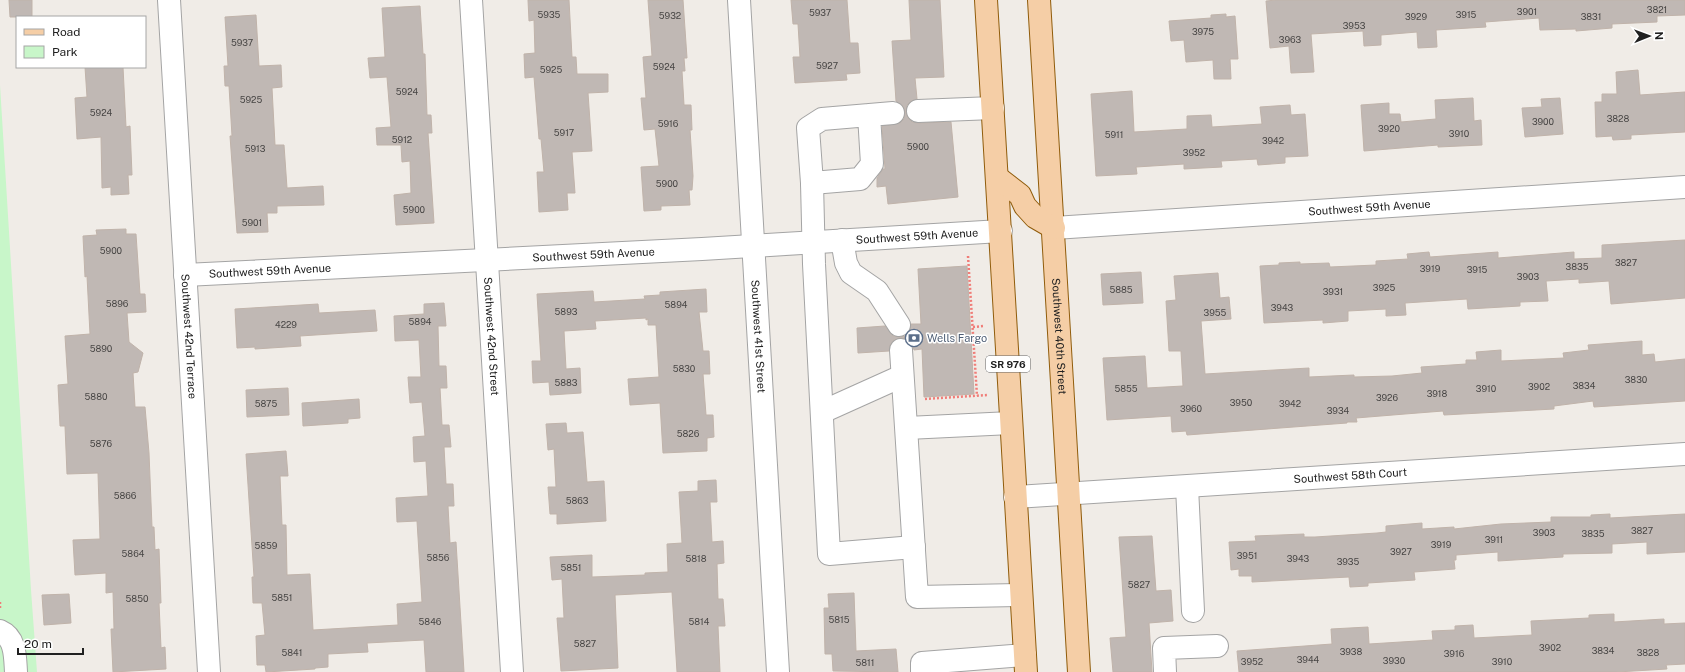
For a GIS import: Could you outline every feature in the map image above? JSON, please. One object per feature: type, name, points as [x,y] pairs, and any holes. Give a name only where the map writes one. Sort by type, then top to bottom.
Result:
[{"type":"main road","name":"SR 976","points":[[986,0],[998,178],[1025,664]]},
{"type":"main road","name":"Southwest 40th Street","points":[[1039,0],[1054,228],[1067,494],[1079,672]]},
{"type":"main road","points":[[998,178],[1020,195],[1025,206],[1035,217],[1054,228]]},
{"type":"street","name":"Southwest 42nd Terrace","points":[[169,0],[209,672]]},
{"type":"street","name":"Southwest 42nd Street","points":[[471,0],[512,672]]},
{"type":"street","name":"Southwest 41st Street","points":[[739,0],[778,672]]},
{"type":"street","points":[[918,111],[993,108]]},
{"type":"street","points":[[893,113],[822,119],[808,128],[812,182],[829,554],[914,547]]},
{"type":"street","points":[[812,182],[860,179],[872,164],[869,115]]},
{"type":"street","name":"Southwest 59th Avenue","points":[[1054,228],[1685,187]]},
{"type":"street","name":"Southwest 59th Avenue","points":[[185,276],[1001,231]]},
{"type":"street","points":[[842,240],[846,263],[851,273],[877,291],[899,325]]},
{"type":"street","points":[[901,350],[917,597],[1021,595]]},
{"type":"street","points":[[822,412],[902,376]]},
{"type":"street","points":[[907,428],[1011,423]]},
{"type":"street","name":"Southwest 58th Court","points":[[1015,497],[1685,454]]},
{"type":"street","points":[[1186,487],[1193,611]]},
{"type":"street","points":[[0,631],[6,634],[11,640],[15,655],[16,672]]},
{"type":"street","points":[[1165,672],[1164,648],[1216,646]]},
{"type":"street","points":[[922,672],[922,663],[1025,664]]},
{"type":"path","points":[[968,256],[977,396]]},
{"type":"path","points":[[973,327],[987,326]]},
{"type":"path","points":[[919,399],[991,395]]},
{"type":"green space","points":[[0,85],[31,590],[37,672],[0,672]]},
{"type":"building","points":[[9,0],[32,0],[32,16],[10,17]]},
{"type":"building","points":[[528,0],[569,0],[572,57],[576,57],[577,74],[608,74],[608,92],[588,93],[592,151],[572,152],[575,193],[567,193],[568,210],[539,212],[537,172],[544,172],[541,139],[539,139],[534,77],[525,78],[524,54],[535,53],[534,20],[529,21]]},
{"type":"building","points":[[648,0],[683,0],[687,58],[684,58],[685,71],[682,71],[684,105],[691,105],[692,130],[690,130],[693,176],[692,190],[689,190],[690,205],[661,206],[661,210],[644,211],[641,167],[659,166],[655,129],[644,130],[641,98],[646,98],[643,57],[652,56]]},
{"type":"building","points":[[791,0],[847,0],[850,43],[858,43],[860,73],[846,74],[847,80],[795,83],[793,57],[800,57],[798,24],[793,24]]},
{"type":"building","points":[[909,0],[940,0],[944,77],[915,78],[917,99],[911,101],[907,105],[906,112],[908,118],[912,122],[951,122],[958,197],[888,204],[886,186],[877,187],[877,178],[883,169],[885,169],[882,126],[900,123],[904,119],[905,112],[903,106],[896,101],[892,41],[911,40]]},
{"type":"building","points":[[1685,0],[1685,15],[1657,16],[1657,22],[1612,24],[1612,28],[1576,31],[1576,29],[1540,30],[1539,18],[1485,22],[1486,27],[1436,30],[1437,47],[1418,48],[1417,32],[1381,35],[1381,45],[1364,46],[1363,31],[1311,34],[1314,72],[1291,73],[1289,46],[1270,48],[1266,1]]},
{"type":"building","points":[[420,6],[423,54],[425,54],[427,115],[431,115],[432,133],[428,133],[434,223],[396,225],[394,195],[411,193],[410,161],[402,162],[401,145],[377,145],[376,128],[391,127],[387,77],[370,78],[368,58],[385,57],[382,8]]},
{"type":"building","points":[[1226,14],[1226,17],[1235,16],[1238,59],[1230,59],[1231,79],[1214,79],[1213,60],[1186,62],[1184,40],[1171,41],[1169,21],[1211,18],[1211,15]]},
{"type":"building","points":[[256,15],[259,66],[281,65],[282,87],[272,88],[275,145],[284,145],[287,188],[323,186],[324,205],[277,206],[277,213],[267,213],[268,232],[237,233],[230,136],[232,136],[229,86],[225,86],[224,66],[228,66],[225,17]]},
{"type":"building","points":[[85,68],[123,68],[126,127],[130,126],[132,175],[128,175],[129,194],[111,195],[111,187],[102,188],[101,137],[77,139],[75,98],[87,97]]},
{"type":"building","points":[[1638,70],[1640,95],[1685,92],[1685,132],[1631,135],[1631,139],[1613,140],[1612,136],[1596,137],[1595,102],[1602,102],[1602,94],[1617,94],[1616,72]]},
{"type":"building","points":[[1132,91],[1134,132],[1187,129],[1187,116],[1211,115],[1212,127],[1262,124],[1260,107],[1290,105],[1291,115],[1305,114],[1308,156],[1285,157],[1285,163],[1258,165],[1257,159],[1221,161],[1222,167],[1184,169],[1184,164],[1136,167],[1137,174],[1096,176],[1091,94]]},
{"type":"building","points":[[1473,98],[1474,121],[1481,120],[1482,145],[1438,147],[1438,145],[1364,151],[1361,105],[1389,103],[1389,114],[1400,114],[1401,122],[1436,119],[1435,100]]},
{"type":"building","points":[[1560,98],[1563,134],[1525,137],[1522,108],[1542,107],[1541,99]]},
{"type":"building","points":[[126,229],[126,234],[136,234],[140,294],[145,294],[146,312],[127,313],[129,342],[143,353],[138,372],[133,373],[135,407],[145,407],[149,453],[152,527],[154,527],[155,550],[159,549],[161,648],[165,647],[166,669],[113,672],[111,629],[114,629],[113,592],[106,593],[106,573],[75,575],[73,540],[100,539],[98,473],[67,474],[65,426],[60,426],[58,385],[68,384],[65,336],[90,334],[83,236],[97,235],[96,230]]},
{"type":"building","points":[[1685,240],[1685,298],[1611,304],[1609,281],[1579,283],[1579,279],[1546,281],[1548,301],[1520,302],[1520,306],[1468,309],[1467,299],[1405,303],[1406,315],[1386,316],[1386,309],[1348,311],[1348,321],[1323,323],[1323,320],[1264,323],[1260,266],[1300,262],[1300,264],[1329,263],[1330,267],[1376,265],[1376,261],[1408,259],[1407,254],[1429,252],[1430,257],[1498,252],[1498,258],[1574,252],[1574,259],[1602,258],[1602,245]]},
{"type":"building","name":"Wells Fargo","points":[[967,266],[974,394],[924,397],[922,349],[914,350],[912,343],[906,339],[900,338],[894,340],[890,345],[889,351],[858,353],[857,328],[885,326],[893,336],[900,337],[905,336],[910,331],[911,324],[921,324],[918,269]]},
{"type":"building","points":[[1141,272],[1143,303],[1103,305],[1101,274]]},
{"type":"building","points":[[1218,273],[1220,298],[1229,297],[1231,319],[1201,321],[1205,374],[1309,368],[1309,377],[1354,375],[1354,377],[1392,376],[1422,373],[1421,367],[1466,364],[1466,360],[1477,360],[1476,352],[1501,350],[1501,361],[1564,358],[1563,353],[1589,350],[1588,345],[1642,341],[1642,355],[1654,354],[1655,362],[1685,359],[1685,401],[1594,407],[1593,401],[1554,406],[1554,409],[1444,415],[1443,411],[1356,418],[1357,422],[1347,423],[1187,435],[1186,431],[1172,432],[1171,416],[1107,420],[1103,358],[1145,356],[1147,388],[1183,386],[1181,351],[1169,351],[1166,301],[1176,300],[1174,276]]},
{"type":"building","points":[[706,289],[707,312],[699,312],[703,351],[709,351],[710,374],[703,374],[706,415],[713,415],[714,437],[707,438],[707,451],[663,453],[660,403],[630,405],[628,379],[659,377],[656,325],[648,325],[648,319],[646,320],[646,318],[595,321],[596,329],[564,331],[566,369],[580,368],[581,393],[550,395],[549,382],[533,383],[532,361],[541,361],[537,294],[593,291],[594,302],[645,299],[644,296],[660,295],[660,292]]},
{"type":"building","points":[[444,303],[446,326],[438,326],[439,366],[446,366],[447,388],[440,388],[442,425],[449,425],[451,447],[444,447],[446,484],[453,484],[454,506],[448,506],[450,543],[456,542],[464,672],[426,672],[424,640],[367,643],[368,652],[328,654],[328,667],[266,672],[265,665],[257,665],[256,636],[265,635],[262,603],[253,603],[252,577],[254,577],[246,454],[286,451],[288,476],[280,476],[282,525],[286,525],[287,575],[310,574],[313,630],[398,625],[397,604],[422,602],[417,521],[397,522],[396,498],[428,496],[426,461],[414,462],[413,437],[425,436],[422,402],[410,403],[408,377],[421,377],[419,340],[395,341],[394,316],[424,314],[424,304]]},
{"type":"building","points":[[318,304],[319,313],[375,310],[377,331],[300,336],[301,346],[255,349],[255,347],[237,348],[235,309]]},
{"type":"building","points":[[288,388],[289,415],[247,417],[246,390]]},
{"type":"building","points":[[359,399],[360,418],[348,419],[348,423],[303,426],[302,403]]},
{"type":"building","points":[[566,423],[567,433],[583,432],[587,482],[604,481],[606,521],[557,524],[557,514],[550,514],[548,487],[556,487],[554,449],[548,450],[546,424]]},
{"type":"building","points":[[716,480],[717,502],[710,502],[712,542],[723,541],[724,563],[717,564],[718,599],[723,599],[725,626],[718,626],[720,672],[677,672],[672,592],[615,595],[618,668],[561,671],[557,618],[564,618],[562,579],[552,580],[550,557],[592,555],[592,577],[645,575],[645,573],[668,572],[667,544],[682,543],[679,492],[698,491],[698,481]]},
{"type":"building","points":[[1610,514],[1610,518],[1685,514],[1685,552],[1647,554],[1647,542],[1612,544],[1612,553],[1563,554],[1563,557],[1498,561],[1498,552],[1456,555],[1456,560],[1454,560],[1455,569],[1414,572],[1415,580],[1368,583],[1368,586],[1350,587],[1349,577],[1252,582],[1252,576],[1239,576],[1239,569],[1231,570],[1229,542],[1256,541],[1255,536],[1304,534],[1304,537],[1315,537],[1377,533],[1386,532],[1386,526],[1422,523],[1422,529],[1454,527],[1454,529],[1501,524],[1551,522],[1551,517],[1591,517],[1591,515]]},
{"type":"building","points":[[1152,536],[1156,591],[1171,590],[1173,621],[1149,623],[1152,672],[1113,672],[1110,638],[1126,637],[1119,537]]},
{"type":"building","points":[[854,593],[856,651],[896,649],[898,672],[833,671],[832,654],[825,654],[824,608],[829,608],[828,594]]},
{"type":"building","points":[[69,594],[71,623],[44,625],[42,595]]},
{"type":"building","points":[[1614,614],[1614,622],[1664,619],[1664,624],[1685,623],[1685,664],[1666,665],[1667,669],[1617,672],[1239,672],[1237,651],[1332,644],[1331,629],[1368,627],[1369,644],[1433,640],[1432,631],[1455,630],[1455,626],[1473,625],[1474,638],[1532,635],[1531,621],[1589,618],[1589,615]]},
{"type":"place","name":"Wells Fargo","points":[[914,338]]}]
